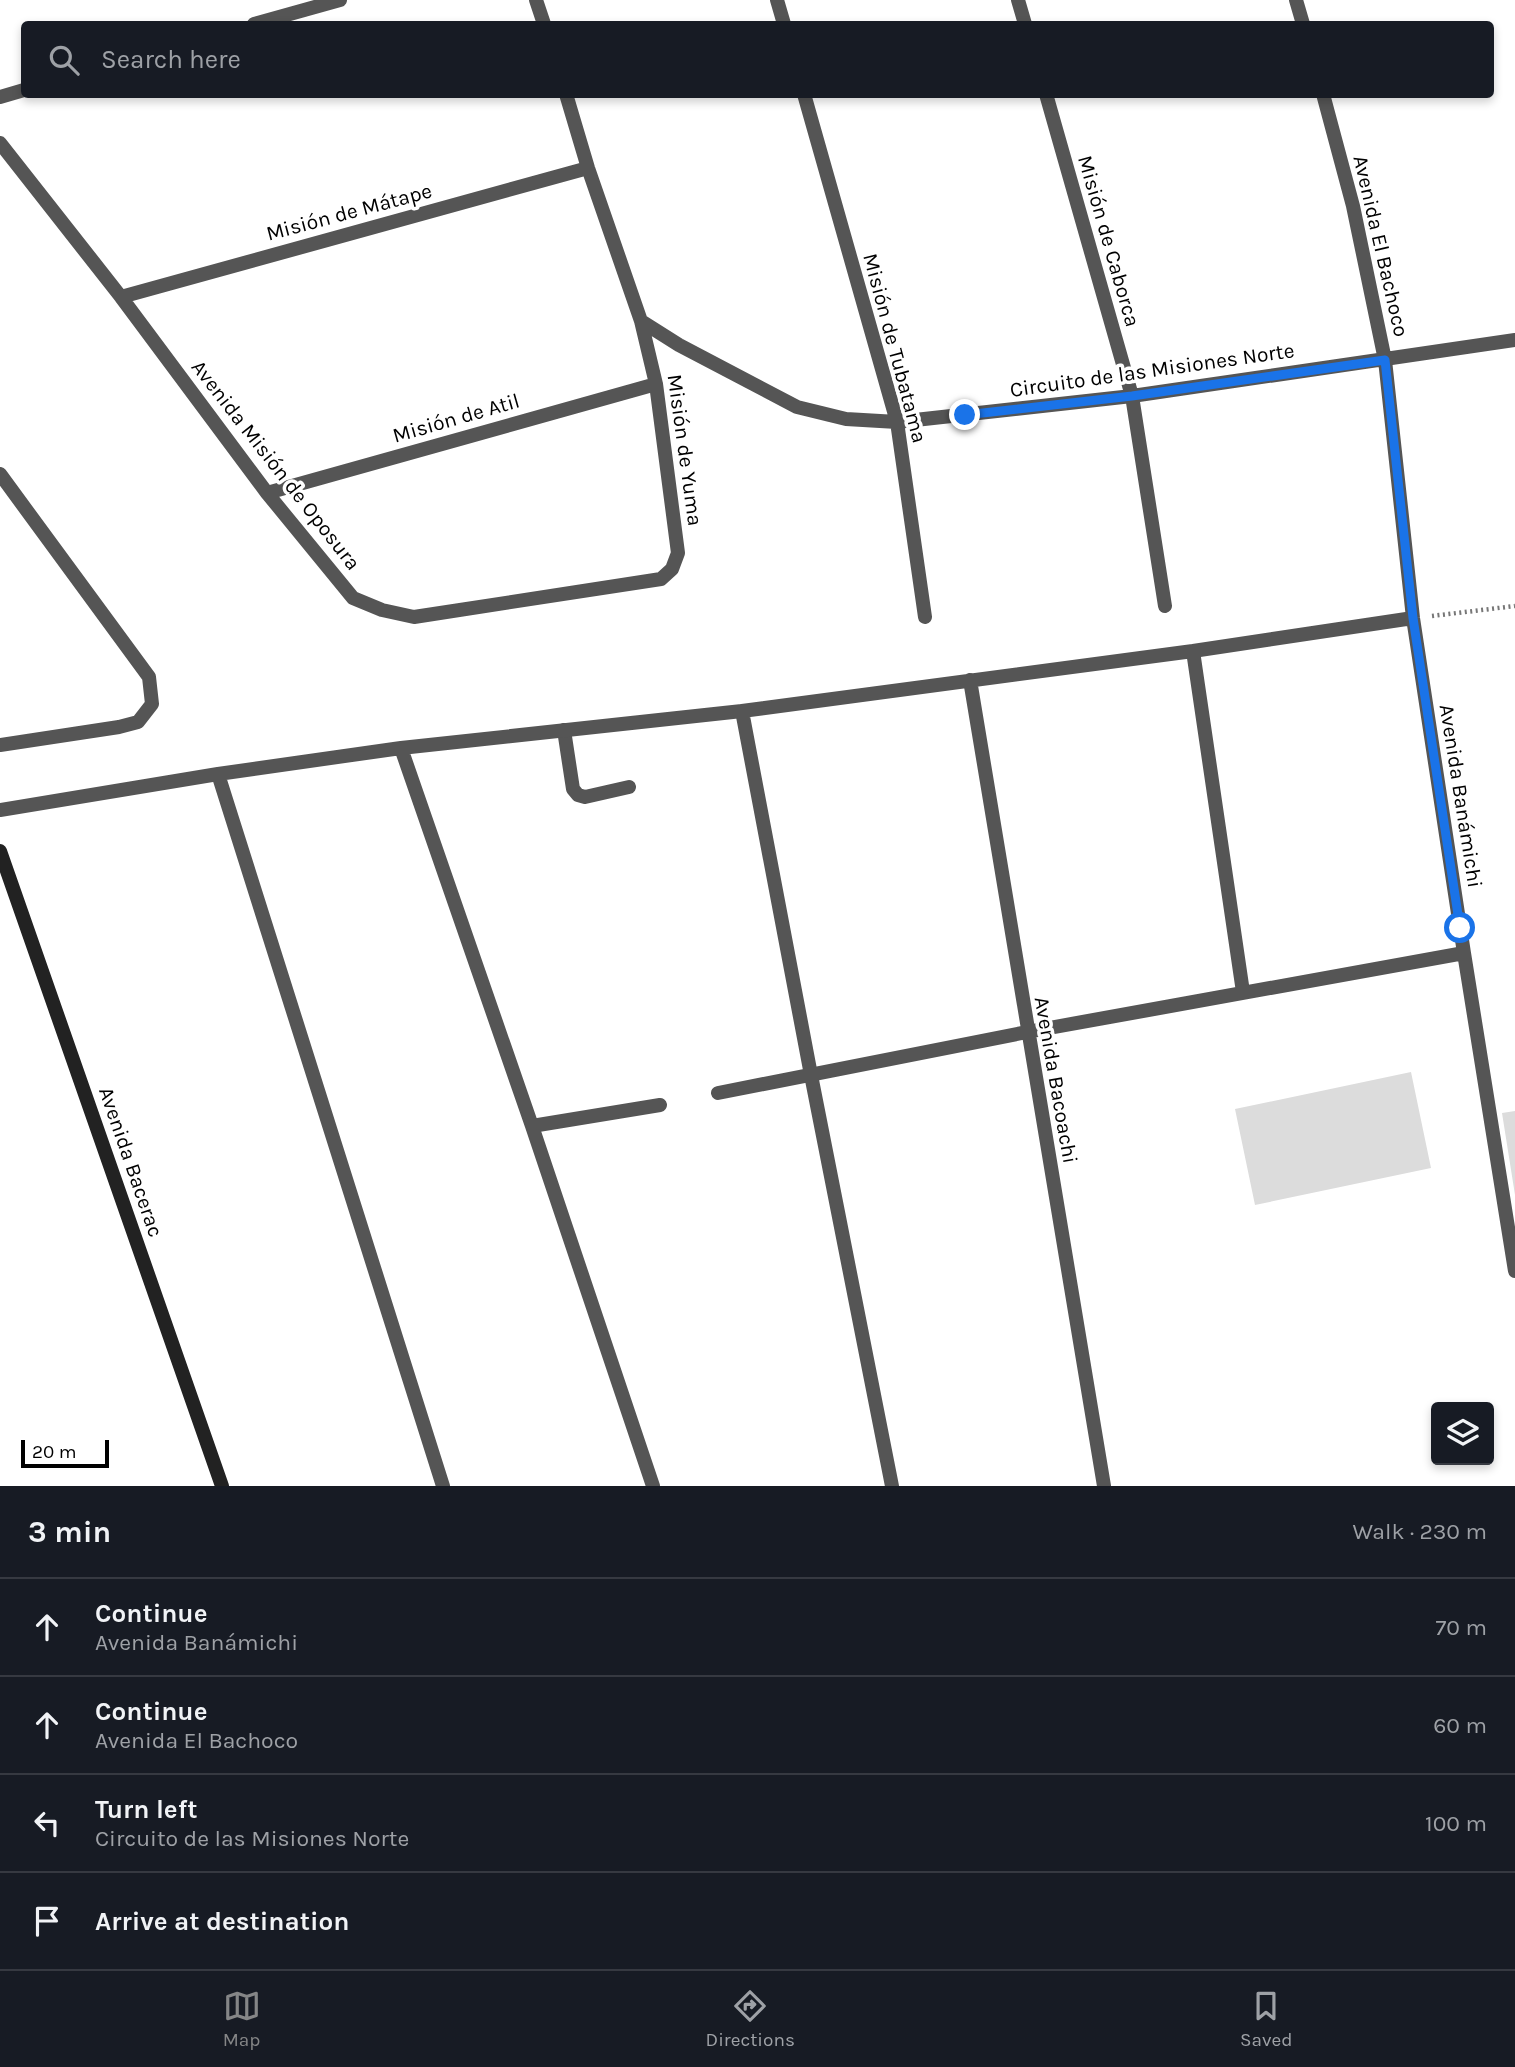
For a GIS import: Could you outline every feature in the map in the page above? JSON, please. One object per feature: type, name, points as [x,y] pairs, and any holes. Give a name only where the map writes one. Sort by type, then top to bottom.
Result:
[{"type":"street","points":[[265,21],[340,0]]},
{"type":"street","points":[[536,0],[543,21]]},
{"type":"street","points":[[777,0],[783,21]]},
{"type":"street","points":[[1018,0],[1025,21]]},
{"type":"street","points":[[1296,0],[1302,21]]},
{"type":"street","points":[[0,97],[21,91]]},
{"type":"street","points":[[567,98],[588,168],[641,321]]},
{"type":"street","name":"Misión de Tubatama","points":[[805,98],[897,422],[925,617]]},
{"type":"street","name":"Misión de Caborca","points":[[1046,98],[1132,396],[1165,606]]},
{"type":"street","name":"Avenida El Bachoco","points":[[1324,98],[1353,206],[1385,360],[1413,618]]},
{"type":"street","name":"Avenida Misión de Oposura","points":[[0,143],[121,297],[267,493],[353,598],[382,610],[414,617],[661,579]]},
{"type":"street","name":"Misión de Mátape","points":[[121,297],[588,168]]},
{"type":"street","name":"Circuito de las Misiones Norte","points":[[641,321],[679,345],[797,407],[846,419],[897,422],[1132,396],[1515,340]]},
{"type":"street","name":"Misión de Yuma","points":[[641,321],[656,384],[678,553],[672,569],[661,579]]},
{"type":"street","name":"Misión de Atil","points":[[267,493],[656,384]]},
{"type":"street","points":[[0,474],[149,677],[152,704],[138,722],[0,745]]},
{"type":"street","points":[[0,810],[219,774],[401,748],[742,711],[1193,651],[1413,618]]},
{"type":"street","name":"Avenida Banámichi","points":[[1413,618],[1515,1271]]},
{"type":"street","points":[[1193,651],[1243,992]]},
{"type":"street","name":"Avenida Bacoachi","points":[[970,680],[1104,1486]]},
{"type":"street","points":[[742,711],[892,1486]]},
{"type":"street","points":[[564,730],[573,789],[578,795],[585,797],[629,788]]},
{"type":"street","points":[[401,748],[653,1486]]},
{"type":"street","points":[[219,774],[443,1486]]},
{"type":"street","name":"Avenida Bacerac","points":[[0,851],[222,1486]]},
{"type":"street","points":[[718,1093],[1027,1032],[1464,953]]},
{"type":"street","points":[[532,1126],[660,1105]]},
{"type":"path","points":[[1413,618],[1515,606]]},
{"type":"shaded area","points":[[1411,1072],[1431,1168],[1255,1205],[1235,1109]]},
{"type":"shaded area","points":[[1515,1111],[1515,1195],[1502,1113]]},
{"type":"route","points":[[965,415],[1132,396],[1385,360],[1413,618],[1460,928]]}]
